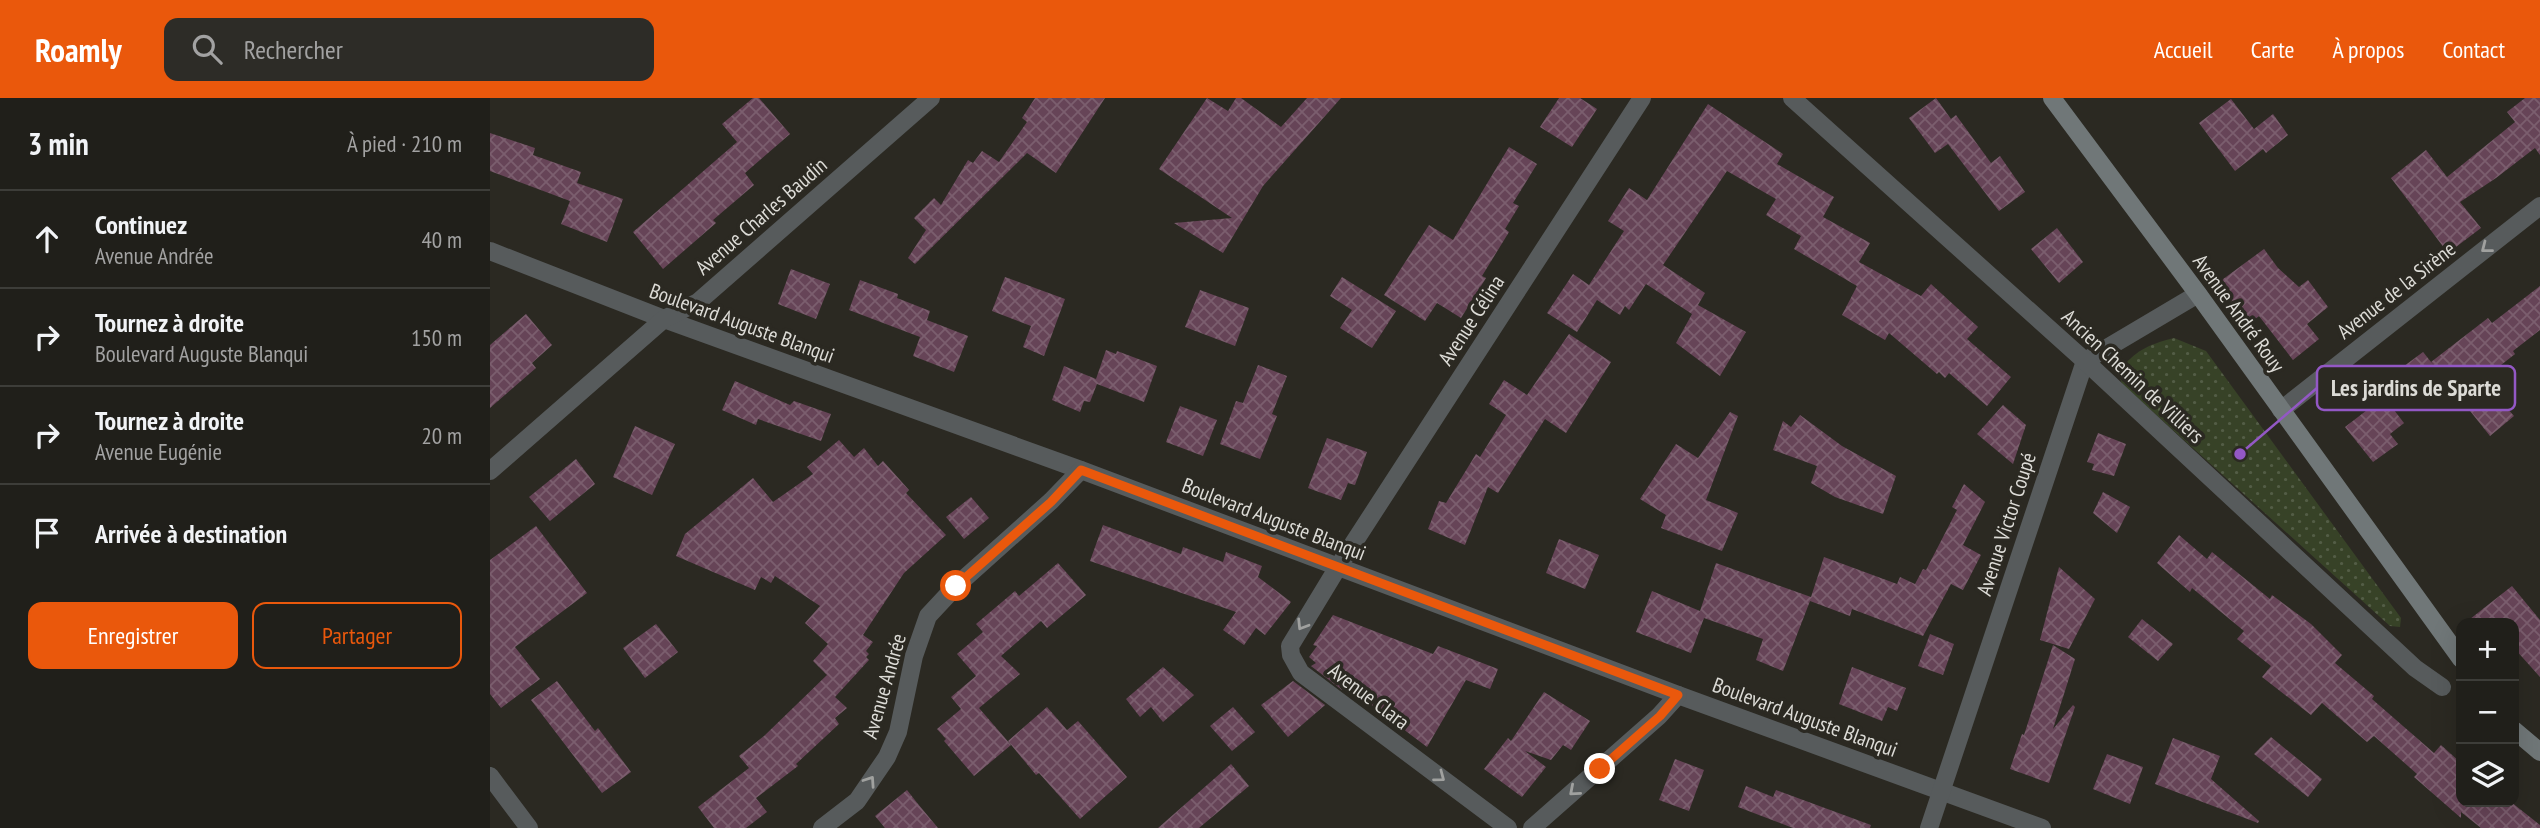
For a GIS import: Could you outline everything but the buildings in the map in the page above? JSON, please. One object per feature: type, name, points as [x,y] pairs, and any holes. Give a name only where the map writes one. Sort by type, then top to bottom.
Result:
[{"type":"main road","name":"Avenue André Rouy","points":[[2052,98],[2199,294],[2456,652]]},
{"type":"main road","points":[[2519,734],[2540,752]]},
{"type":"street","name":"Avenue Charles Baudin","points":[[490,471],[663,319],[698,302],[931,98]]},
{"type":"street","name":"Avenue Célina","points":[[1338,567],[1642,98]]},
{"type":"street","name":"Ancien Chemin de Villiers","points":[[1793,98],[2085,361],[2415,668],[2442,687]]},
{"type":"street","name":"Avenue de la Sirène","points":[[2281,410],[2540,206]]},
{"type":"street","name":"Boulevard Auguste Blanqui","points":[[490,251],[663,319],[1081,470],[1678,695],[2042,828]]},
{"type":"street","points":[[2085,361],[2199,294]]},
{"type":"street","name":"Avenue Victor Coupé","points":[[1929,828],[2085,361]]},
{"type":"street","name":"Avenue Andrée","points":[[822,828],[857,801],[887,757],[898,732],[914,656],[928,616],[956,586],[1051,502],[1081,470]]},
{"type":"street","name":"Avenue Clara","points":[[1338,567],[1290,646],[1291,655],[1301,673],[1508,828]]},
{"type":"street","points":[[1532,828],[1660,716],[1678,695]]},
{"type":"street","points":[[490,776],[529,828]]},
{"type":"green space","points":[[2174,338],[2206,351],[2401,618],[2400,627],[2390,626],[2122,384],[2118,372],[2131,358],[2149,346]]},
{"type":"place","name":"Les jardins de Sparte","points":[[2240,454]]},
{"type":"route","points":[[956,586],[1051,502],[1081,470],[1678,695],[1660,716],[1600,769]]}]
